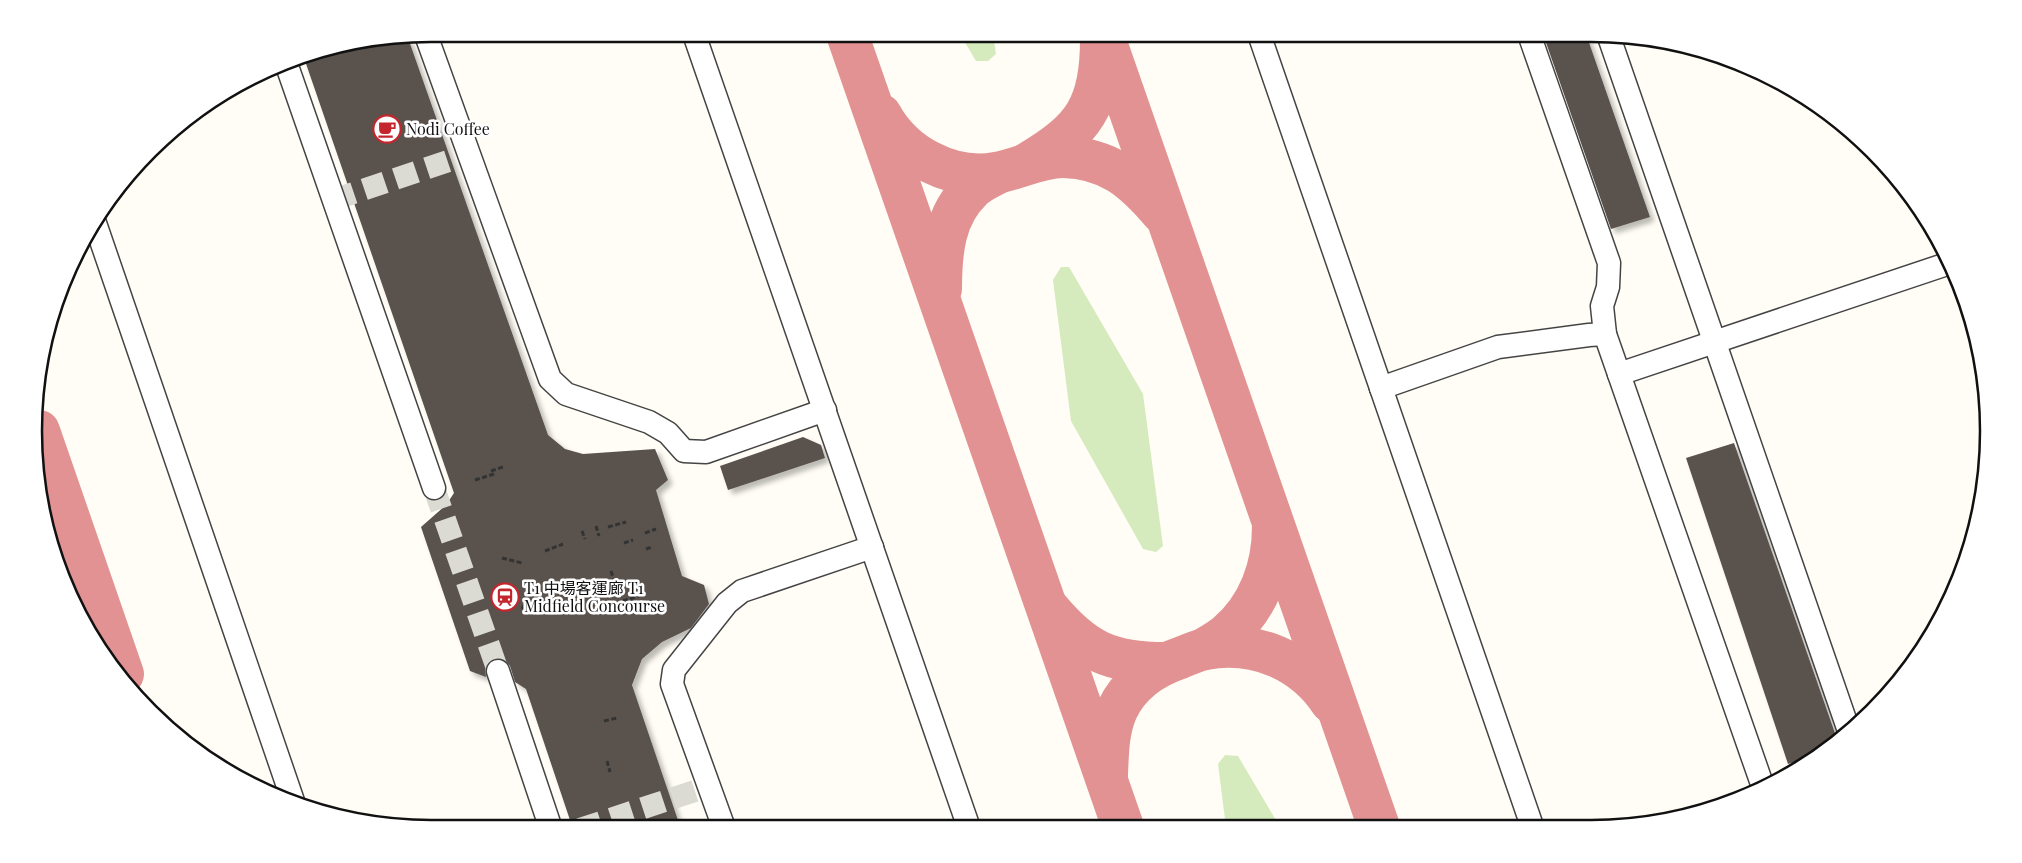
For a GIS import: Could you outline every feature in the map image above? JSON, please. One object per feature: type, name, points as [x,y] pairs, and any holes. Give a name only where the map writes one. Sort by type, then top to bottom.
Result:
[{"type":"lane","points":[[429,42],[550,380],[566,394],[649,422],[668,433],[684,451],[706,452],[824,410]]},
{"type":"lane","points":[[697,42],[966,820]]},
{"type":"lane","points":[[1262,42],[1530,820]]},
{"type":"lane","points":[[1532,42],[1609,263],[1608,287],[1602,306],[1606,334],[1761,781]]},
{"type":"lane","points":[[1611,43],[1847,724]]},
{"type":"lane","points":[[288,70],[434,488]]},
{"type":"lane","points":[[98,232],[291,794]]},
{"type":"lane","points":[[1619,374],[1942,266]]},
{"type":"lane","points":[[1381,388],[1498,347],[1589,334],[1606,334]]},
{"type":"lane","points":[[721,820],[672,684],[674,670],[727,603],[742,591],[872,547]]},
{"type":"lane","points":[[498,671],[548,820]]},
{"type":"path","points":[[475,480],[503,467]]},
{"type":"path","points":[[608,527],[626,522]]},
{"type":"path","points":[[596,526],[599,536]]},
{"type":"path","points":[[644,533],[656,529]]},
{"type":"path","points":[[582,531],[585,539]]},
{"type":"path","points":[[624,543],[633,540]]},
{"type":"path","points":[[545,551],[563,544]]},
{"type":"path","points":[[646,549],[652,547]]},
{"type":"path","points":[[502,558],[522,563]]},
{"type":"path","points":[[611,571],[614,581]]},
{"type":"path","points":[[522,609],[530,595]]},
{"type":"path","points":[[622,601],[639,596]]},
{"type":"path","points":[[564,606],[573,603]]},
{"type":"path","points":[[604,721],[617,718]]},
{"type":"path","points":[[607,761],[610,772]]},
{"type":"green space","points":[[965,42],[994,42],[996,54],[988,61],[976,61]]},
{"type":"green space","points":[[1061,267],[1069,267],[1143,394],[1163,546],[1156,552],[1143,549],[1071,421],[1053,280]]},
{"type":"green space","points":[[1225,755],[1238,756],[1276,820],[1225,820],[1218,764]]},
{"type":"building","points":[[1546,42],[1589,42],[1650,217],[1611,229]]},
{"type":"building","name":"T1 中場客運廊 T1 Midfield Concourse","points":[[410,43],[548,435],[565,449],[583,454],[655,449],[668,480],[656,490],[682,576],[704,585],[709,604],[691,628],[662,642],[642,659],[632,685],[678,820],[570,820],[526,689],[515,682],[510,666],[501,658],[494,658],[488,663],[485,669],[486,677],[470,671],[421,527],[446,505],[454,493],[306,63],[356,50]]},
{"type":"building","points":[[803,437],[821,445],[825,458],[728,490],[720,466]]},
{"type":"building","points":[[1734,443],[1835,734],[1795,762],[1788,764],[1686,458]]},
{"type":"taxiway","points":[[850,42],[1121,820]]},
{"type":"taxiway","points":[[1028,163],[1063,139],[1086,114],[1093,99],[1097,82],[1101,42]]},
{"type":"taxiway","points":[[1106,42],[1377,820]]},
{"type":"taxiway","points":[[881,115],[890,129],[915,153],[946,169],[962,173],[996,173],[1037,161],[1063,157],[1079,158],[1107,166],[1119,173],[1141,190],[1162,213]]},
{"type":"taxiway","points":[[941,289],[943,248],[955,211],[963,199],[975,187],[998,173]]},
{"type":"taxiway","points":[[42,441],[119,663]]},
{"type":"taxiway","points":[[1204,649],[1224,636],[1238,623],[1256,599],[1267,571],[1273,526]]},
{"type":"taxiway","points":[[1049,609],[1074,635],[1100,652],[1129,660],[1165,663]]},
{"type":"taxiway","points":[[1107,774],[1112,726],[1117,710],[1128,692],[1135,684],[1160,666],[1198,651],[1224,647],[1242,648],[1276,656],[1292,664],[1307,675],[1320,687],[1331,702]]},
{"type":"tunnel","points":[[333,200],[469,154]]},
{"type":"tunnel","points":[[434,488],[498,671]]},
{"type":"tunnel","points":[[607,820],[710,786]]},
{"type":"place","name":"Nodi Coffee","points":[[387,129]]},
{"type":"place","name":"T1 中場客運廊 T1 Midfield Concourse","points":[[505,597]]}]
